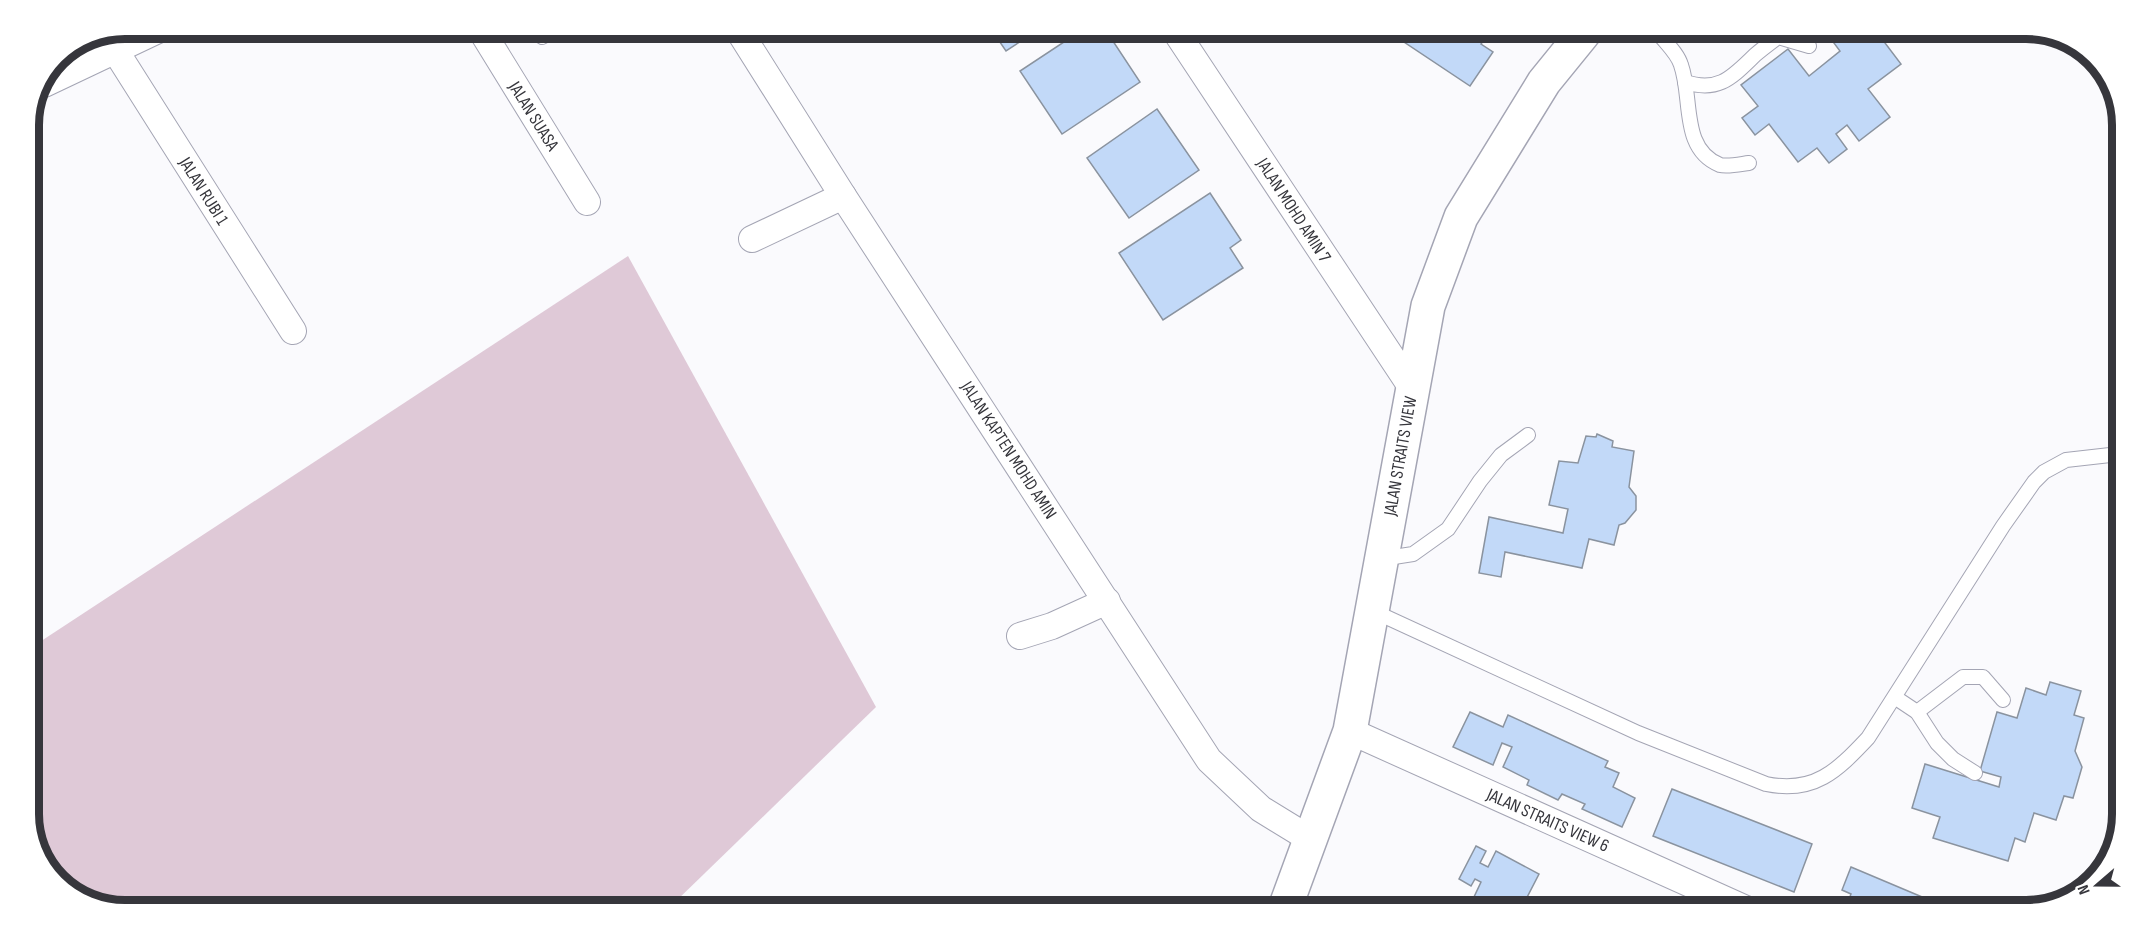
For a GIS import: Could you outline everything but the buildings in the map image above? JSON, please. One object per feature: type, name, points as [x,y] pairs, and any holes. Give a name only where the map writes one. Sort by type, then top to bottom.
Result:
[{"type":"street","points":[[53,80],[139,39]]},
{"type":"street","name":"JALAN SUASA","points":[[487,39],[587,202]]},
{"type":"street","name":"JALAN KAPTEN MOHD AMIN","points":[[744,39],[1209,760],[1261,809],[1310,839]]},
{"type":"street","name":"JALAN MOHD AMIN 7","points":[[1181,39],[1412,388]]},
{"type":"street","name":"JALAN STRAITS VIEW","points":[[1288,900],[1350,731],[1428,306],[1461,217],[1544,82],[1579,39]]},
{"type":"street","name":"JALAN RUBI 1","points":[[115,50],[293,331]]},
{"type":"street","points":[[752,239],[843,195]]},
{"type":"street","points":[[1020,636],[1052,626],[1107,601]]},
{"type":"street","name":"JALAN STRAITS VIEW 6","points":[[1350,731],[1726,900]]},
{"type":"lane","points":[[1663,39],[1681,63],[1690,129],[1701,152],[1722,165],[1749,163]]},
{"type":"lane","points":[[1685,82],[1696,86],[1721,84],[1775,39]]},
{"type":"lane","points":[[1785,39],[1809,46]]},
{"type":"lane","points":[[1381,559],[1413,554],[1448,530],[1480,481],[1501,455],[1528,435]]},
{"type":"lane","points":[[1373,611],[1638,733],[1766,784],[1784,788],[1815,782],[1842,766],[1868,738],[1896,698],[2003,526],[2034,482],[2044,472],[2066,460],[2112,455]]},
{"type":"lane","points":[[1917,712],[1963,677],[1983,677],[2003,700]]},
{"type":"lane","points":[[1896,698],[1917,712],[1937,743],[1953,759],[1975,773]]},
{"type":"shaded area","points":[[628,256],[876,707],[677,900],[125,900],[92,893],[73,882],[57,866],[44,842],[39,820],[39,642]]}]
